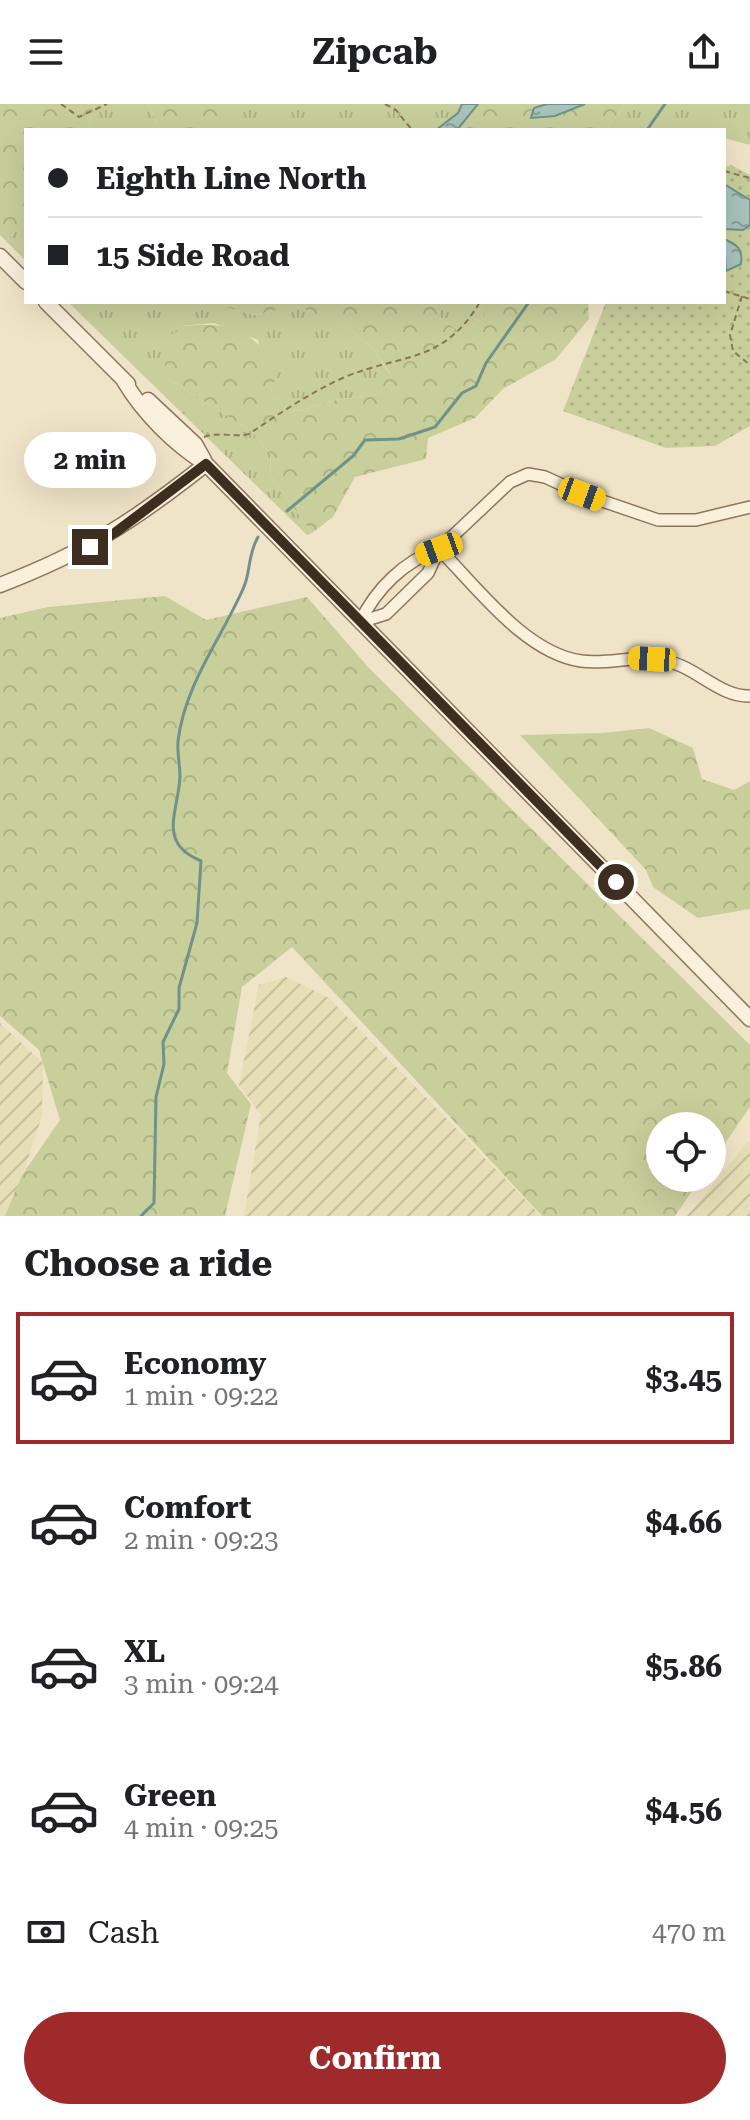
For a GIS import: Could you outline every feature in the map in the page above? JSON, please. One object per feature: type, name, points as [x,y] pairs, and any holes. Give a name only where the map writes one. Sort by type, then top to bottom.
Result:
[{"type":"street","points":[[0,256],[24,280]]},
{"type":"street","points":[[48,304],[124,381],[134,398],[186,452],[206,464],[750,1019]]},
{"type":"street","points":[[0,585],[63,561],[116,532],[206,464]]},
{"type":"street","points":[[360,622],[386,614],[428,573],[439,549],[510,482],[528,474],[545,477],[582,494],[658,520],[696,520],[750,507]]},
{"type":"street","points":[[360,622],[371,599],[415,557],[439,549]]},
{"type":"street","points":[[439,549],[525,636],[548,651],[591,662],[634,658],[669,661],[736,696],[750,696]]},
{"type":"path","points":[[61,104],[79,117],[107,104]]},
{"type":"path","points":[[385,104],[396,110],[410,128]]},
{"type":"path","points":[[726,172],[750,178]]},
{"type":"path","points":[[726,292],[750,299]]},
{"type":"path","points":[[742,296],[730,335],[733,351],[750,365]]},
{"type":"path","points":[[197,439],[217,432],[238,437],[249,434],[343,378],[438,349],[466,323],[479,304]]},
{"type":"shaded area","points":[[286,977],[329,998],[541,1216],[244,1216],[261,1115],[239,1085],[259,985]]},
{"type":"shaded area","points":[[0,1023],[43,1063],[42,1116],[9,1216],[0,1216]]},
{"type":"shaded area","points":[[750,1139],[750,1216],[687,1216],[707,1192],[726,1192],[726,1168]]},
{"type":"green space","points":[[0,104],[95,104],[89,128],[24,128],[24,223],[6,241],[0,235]]},
{"type":"green space","points":[[95,104],[148,104],[159,128],[89,128]]},
{"type":"green space","points":[[148,104],[217,104],[229,115],[224,128],[159,128]]},
{"type":"green space","points":[[217,104],[462,104],[458,113],[439,128],[224,128],[228,115]]},
{"type":"green space","points":[[478,104],[547,104],[534,108],[555,116],[585,104],[625,104],[607,128],[459,128]]},
{"type":"green space","points":[[625,104],[750,104],[750,145],[726,139],[726,128],[607,128]]},
{"type":"green space","points":[[731,165],[750,175],[750,426],[715,446],[666,448],[563,411],[605,304],[726,304],[726,166]]},
{"type":"green space","points":[[24,223],[24,259],[6,241]]},
{"type":"green space","points":[[70,304],[215,304],[254,315],[296,306],[347,326],[374,350],[389,373],[379,394],[336,400],[298,411],[270,396],[258,340],[214,323],[180,326],[169,379],[252,432],[270,453],[271,476],[312,533],[307,535]]},
{"type":"green space","points":[[215,304],[435,304],[438,317],[460,332],[486,317],[479,304],[588,304],[589,319],[556,359],[503,389],[475,418],[428,438],[426,459],[355,477],[333,517],[312,533],[271,476],[270,453],[252,432],[169,379],[160,347],[180,326],[212,325],[237,330],[258,344],[278,369],[270,396],[298,411],[336,400],[379,394],[389,372],[374,350],[347,326],[296,306],[254,315]]},
{"type":"green space","points":[[435,304],[479,304],[486,317],[460,332],[438,317]]},
{"type":"green space","points":[[165,596],[206,620],[307,597],[369,668],[750,1045],[750,1107],[726,1142],[726,1112],[646,1112],[646,1192],[691,1192],[675,1216],[542,1216],[292,947],[242,987],[227,1073],[251,1104],[225,1216],[5,1216],[22,1175],[60,1120],[39,1050],[0,1016],[0,618],[48,607]]},
{"type":"green space","points":[[649,728],[693,748],[702,779],[734,790],[750,781],[750,909],[698,918],[653,887],[646,870],[520,735],[602,733]]},
{"type":"water","points":[[462,104],[478,104],[459,128],[439,128],[458,113]]},
{"type":"water","points":[[547,104],[585,104],[555,116],[531,118],[534,108]]},
{"type":"water","points":[[726,185],[750,200],[750,225],[743,230],[726,229]]},
{"type":"water","points":[[726,240],[740,251],[741,264],[726,271]]},
{"type":"waterway","points":[[648,128],[665,104]]},
{"type":"waterway","points":[[287,511],[353,456],[365,440],[399,439],[435,427],[462,393],[476,386],[486,363],[528,304]]},
{"type":"waterway","points":[[141,1216],[154,1203],[156,1097],[164,1064],[163,1042],[179,1009],[179,988],[197,923],[201,861],[187,854],[174,836],[180,777],[178,741],[188,700],[243,589],[258,537]]},
{"type":"route","points":[[90,547],[116,532],[206,464],[616,882]]}]
